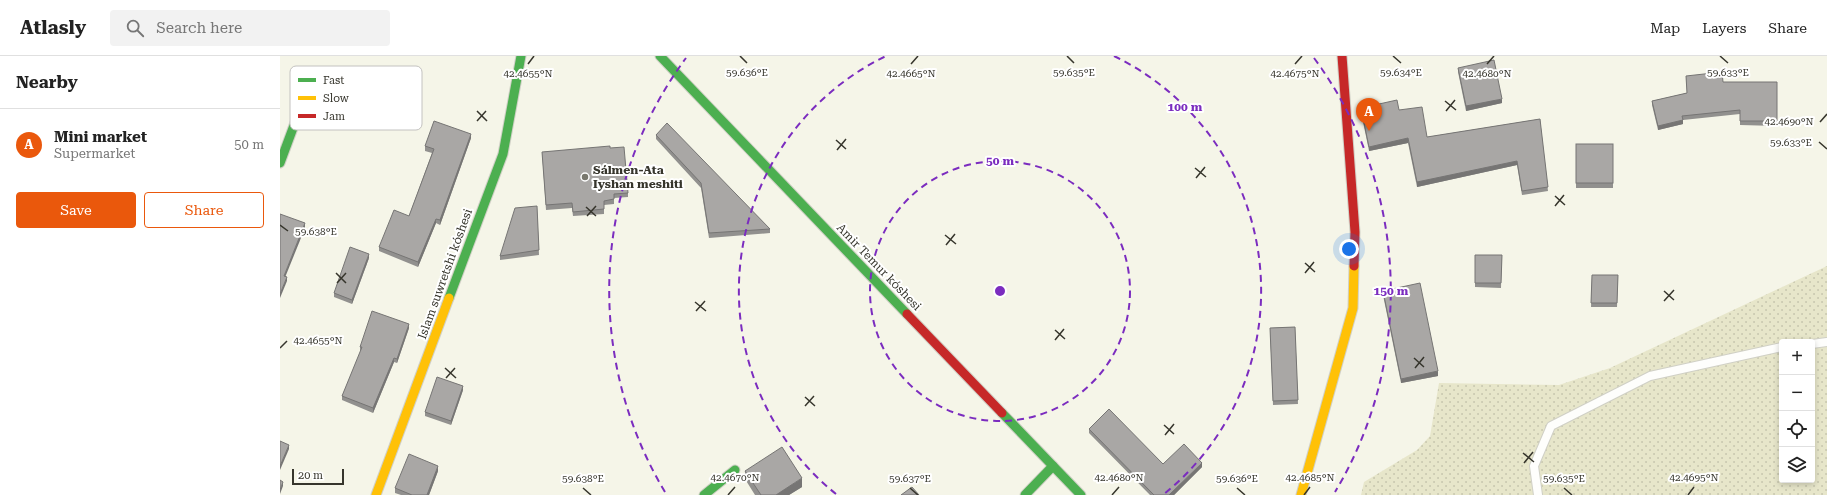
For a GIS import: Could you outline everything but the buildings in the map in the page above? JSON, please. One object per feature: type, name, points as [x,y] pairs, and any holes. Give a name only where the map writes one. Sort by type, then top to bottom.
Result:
[{"type":"street","name":"Islam suwretshi kóshesi","points":[[376,495],[503,154],[522,56]]},
{"type":"street","name":"Amir Temur kóshesi","points":[[660,56],[1081,495]]},
{"type":"street","points":[[1301,495],[1353,308],[1355,232],[1342,56]]},
{"type":"street","points":[[280,163],[292,130]]},
{"type":"street","points":[[1025,495],[1053,466]]},
{"type":"street","points":[[704,495],[735,470]]},
{"type":"lane","points":[[1815,344],[1827,342]]},
{"type":"lane","points":[[1538,495],[1534,466],[1551,426],[1650,376],[1779,348]]},
{"type":"green space","points":[[1827,266],[1827,495],[1361,495],[1364,482],[1417,450],[1430,436],[1439,383],[1559,385],[1610,368]]},
{"type":"traffic: fast","points":[[449,298],[503,154],[521,56]]},
{"type":"traffic: fast","points":[[660,56],[907,314]]},
{"type":"traffic: fast","points":[[280,163],[292,130]]},
{"type":"traffic: fast","points":[[1002,413],[1081,495]]},
{"type":"traffic: fast","points":[[1025,495],[1053,466]]},
{"type":"traffic: fast","points":[[704,495],[735,470]]},
{"type":"traffic: slow","points":[[1301,495],[1353,308],[1354,266]]},
{"type":"traffic: slow","points":[[376,495],[449,298]]},
{"type":"traffic: jam","points":[[1342,56],[1355,232],[1354,266]]},
{"type":"traffic: jam","points":[[907,314],[1002,413]]},
{"type":"place","name":"Mini market","points":[[1369,131]]},
{"type":"place","name":"Sálmen-Ata Iyshan meshiti","points":[[585,177]]}]
